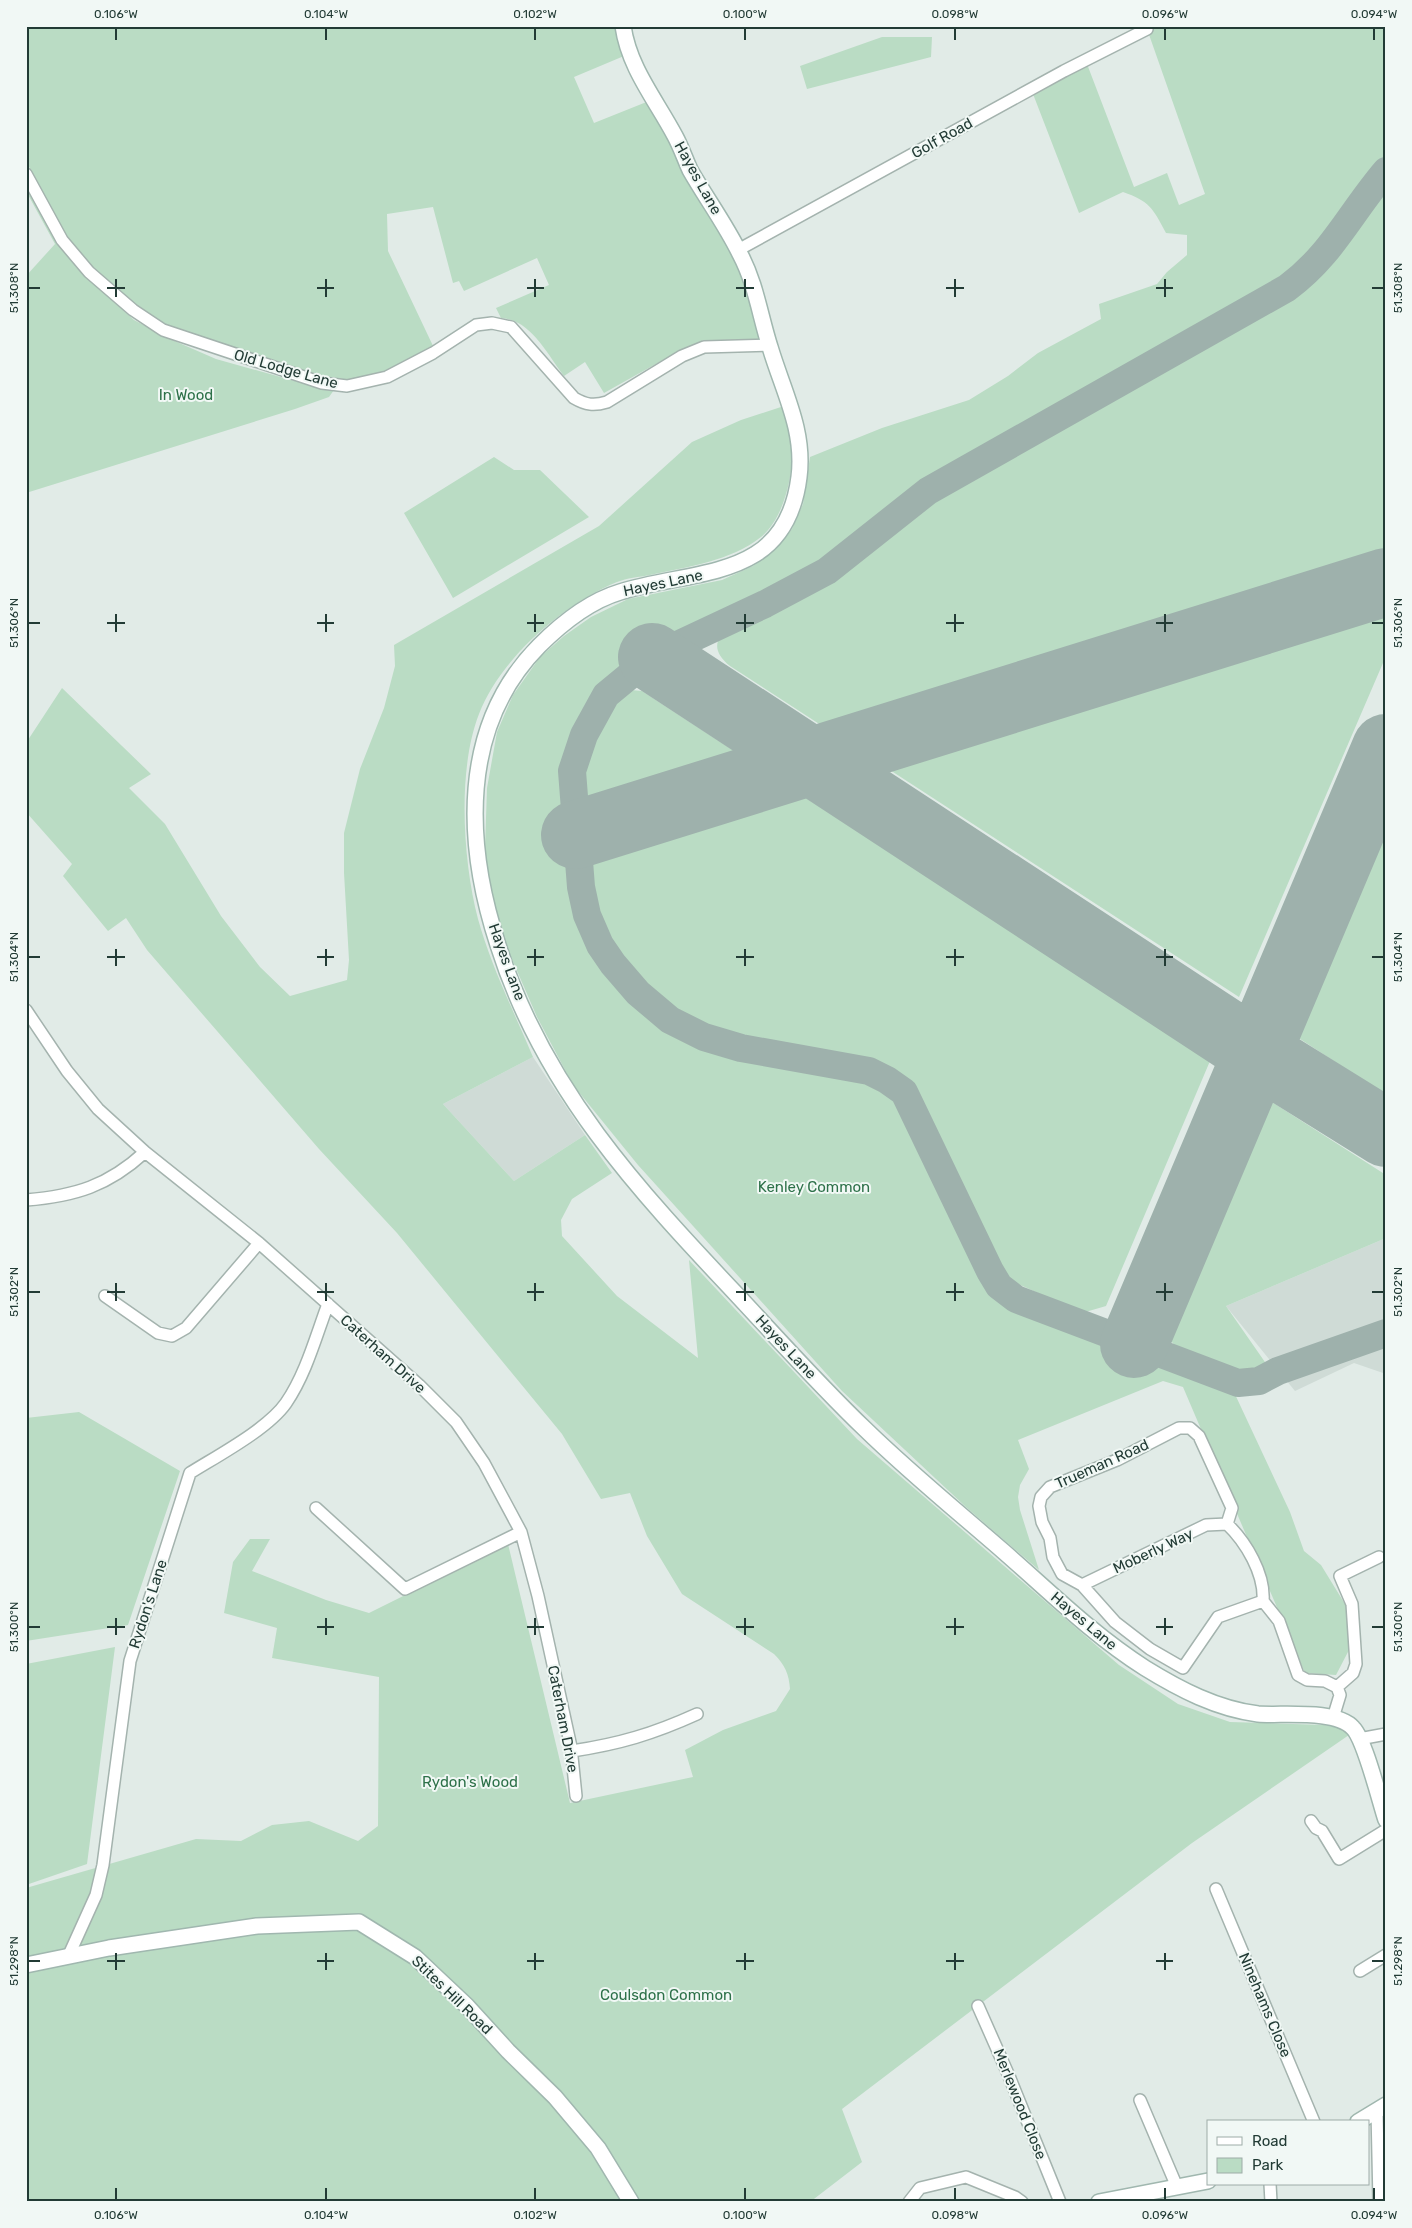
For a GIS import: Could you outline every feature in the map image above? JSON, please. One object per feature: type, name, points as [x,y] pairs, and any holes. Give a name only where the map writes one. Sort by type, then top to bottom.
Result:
[{"type":"street","name":"Hayes Lane","points":[[623,26],[632,60],[675,136],[691,171],[738,250],[758,299],[769,345],[790,400],[799,436],[800,474],[792,511],[784,526],[769,544],[740,564],[701,576],[617,593],[584,610],[552,633],[527,658],[504,688],[489,725],[479,761],[475,803],[476,844],[486,898],[498,946],[525,1014],[546,1058],[593,1131],[633,1180],[834,1400],[870,1435],[947,1503],[1106,1641],[1187,1692],[1233,1709],[1254,1713],[1332,1718]]},
{"type":"street","name":"Golf Road","points":[[738,250],[1051,79],[1147,29]]},
{"type":"street","name":"Old Lodge Lane","points":[[26,174],[62,240],[89,272],[133,310],[163,330],[322,383],[347,386],[387,377],[433,353],[476,326],[498,324],[511,327],[574,398],[584,404],[596,405],[608,402],[682,356],[704,346],[769,345]]},
{"type":"street","name":"Caterham Drive","points":[[26,1010],[67,1071],[98,1109],[145,1152],[259,1243],[456,1422],[484,1463],[521,1532],[538,1596],[572,1750],[576,1796]]},
{"type":"street","points":[[26,1200],[55,1198],[99,1184],[124,1171],[145,1152]]},
{"type":"street","points":[[104,1296],[158,1333],[172,1336],[186,1328],[259,1243]]},
{"type":"street","name":"Rydon's Lane","points":[[68,1957],[96,1895],[103,1865],[130,1661],[190,1473],[253,1434],[286,1404],[302,1373],[328,1304]]},
{"type":"street","name":"Trueman Road","points":[[1227,1524],[1232,1508],[1199,1436],[1190,1428],[1179,1428],[1117,1460],[1050,1487],[1041,1496],[1040,1514],[1050,1538],[1053,1557],[1062,1574],[1082,1585],[1115,1622],[1150,1650],[1183,1668],[1218,1617],[1263,1601]]},
{"type":"street","points":[[316,1508],[405,1589],[521,1532]]},
{"type":"street","points":[[1227,1524],[1242,1538],[1264,1587],[1263,1601],[1279,1621],[1298,1675],[1307,1680],[1325,1681],[1337,1688],[1340,1695],[1332,1718],[1353,1728],[1359,1739],[1374,1779],[1386,1820]]},
{"type":"street","name":"Moberly Way","points":[[1082,1585],[1206,1525],[1227,1524]]},
{"type":"street","points":[[1337,1688],[1353,1673],[1356,1664],[1352,1604],[1340,1576],[1379,1557]]},
{"type":"street","points":[[572,1750],[610,1745],[649,1734],[697,1714]]},
{"type":"street","points":[[1359,1739],[1386,1734]]},
{"type":"street","points":[[1310,1821],[1316,1828],[1322,1831],[1339,1859],[1386,1830]]},
{"type":"street","name":"Ninehams Close","points":[[1216,1889],[1313,2120]]},
{"type":"street","name":"Stites Hill Road","points":[[26,1965],[173,1937],[257,1926],[359,1922],[415,1957],[467,2006],[508,2051],[555,2097],[598,2148],[631,2202]]},
{"type":"street","points":[[1360,1971],[1386,1955]]},
{"type":"street","name":"Merlewood Close","points":[[978,2006],[1010,2076],[1060,2202]]},
{"type":"street","points":[[1140,2100],[1177,2187]]},
{"type":"street","points":[[1361,2120],[1381,2108]]},
{"type":"street","points":[[1379,2202],[1381,2108]]},
{"type":"street","points":[[909,2202],[920,2188],[966,2176],[1015,2197],[1022,2202]]},
{"type":"street","points":[[1098,2202],[1207,2181]]},
{"type":"street","points":[[1270,2186],[1271,2202]]},
{"type":"shaded area","points":[[533,1057],[585,1135],[514,1181],[443,1104]]},
{"type":"shaded area","points":[[1386,1238],[1386,1374],[1354,1363],[1295,1391],[1226,1306]]},
{"type":"green space","points":[[26,26],[616,26],[624,56],[574,77],[594,123],[649,101],[733,251],[751,299],[761,340],[704,340],[679,351],[604,393],[585,362],[564,376],[530,331],[512,320],[501,318],[496,308],[549,285],[537,258],[464,291],[459,281],[453,283],[433,207],[387,214],[388,251],[434,348],[387,372],[350,380],[321,378],[167,325],[139,309],[94,268],[68,240],[26,161]]},
{"type":"green space","name":"Kenley Common","points":[[1146,26],[1386,26],[1386,162],[1312,254],[1282,280],[926,485],[824,565],[662,640],[629,663],[602,689],[579,730],[565,770],[575,889],[581,916],[594,947],[609,969],[633,997],[666,1024],[703,1044],[740,1055],[865,1077],[901,1099],[994,1290],[1013,1304],[1233,1390],[1290,1512],[1304,1551],[1321,1565],[1348,1609],[1349,1650],[1336,1675],[1305,1673],[1183,1387],[1163,1381],[1018,1440],[1029,1469],[1020,1485],[1018,1497],[1020,1510],[1039,1570],[967,1508],[842,1391],[638,1165],[573,1085],[537,1017],[508,950],[491,896],[485,848],[487,788],[497,732],[513,695],[540,657],[564,636],[591,617],[628,599],[722,580],[753,566],[776,549],[792,529],[803,504],[810,457],[882,428],[969,400],[1008,376],[1038,353],[1101,319],[1099,304],[1157,284],[1167,272],[1187,255],[1187,235],[1166,233],[1154,211],[1145,202],[1132,195],[1123,192],[1079,213],[1033,94],[1087,64],[1134,187],[1167,173],[1179,205],[1205,194]]},
{"type":"green space","points":[[882,37],[932,37],[931,57],[807,89],[800,66]]},
{"type":"green space","name":"In Wood","points":[[26,181],[60,245],[76,267],[134,320],[170,339],[216,359],[320,388],[334,390],[329,397],[295,409],[26,493],[26,276],[55,244],[26,191]]},
{"type":"green space","points":[[1386,188],[1386,656],[1239,997],[730,666],[720,655],[717,644],[722,634],[733,625],[832,580],[939,496],[1212,341],[1300,287],[1330,262]]},
{"type":"green space","name":"Coulsdon Common","points":[[784,406],[790,428],[792,447],[790,475],[783,504],[777,517],[761,537],[736,552],[708,562],[617,582],[596,592],[555,619],[536,636],[502,673],[489,693],[479,714],[467,761],[465,816],[469,870],[483,937],[533,1057],[443,1104],[514,1181],[585,1135],[612,1173],[572,1199],[561,1220],[562,1236],[617,1296],[698,1358],[689,1260],[857,1439],[1119,1665],[1178,1704],[1230,1722],[1324,1725],[1341,1728],[1349,1735],[1192,1843],[842,2109],[862,2162],[810,2202],[26,2202],[26,1888],[196,1839],[241,1841],[272,1825],[309,1821],[358,1841],[378,1826],[379,1677],[272,1658],[277,1628],[224,1613],[233,1562],[250,1539],[270,1539],[252,1571],[326,1600],[369,1613],[508,1544],[570,1803],[693,1777],[685,1750],[723,1730],[776,1711],[790,1689],[786,1670],[774,1654],[682,1594],[647,1536],[630,1493],[601,1499],[562,1434],[397,1233],[319,1149],[147,950],[126,918],[108,931],[63,876],[72,864],[26,812],[26,743],[62,688],[151,774],[129,788],[165,824],[221,916],[260,967],[290,996],[347,980],[349,960],[344,873],[344,833],[360,769],[384,708],[395,666],[394,645],[599,526],[692,442],[741,420]]},
{"type":"green space","points":[[494,457],[514,470],[540,470],[589,517],[453,598],[404,513]]},
{"type":"green space","points":[[631,690],[642,691],[1210,1061],[1106,1306],[1082,1313],[1007,1279],[915,1088],[904,1080],[876,1063],[859,1058],[773,1045],[718,1033],[699,1026],[665,1005],[649,992],[621,961],[601,927],[591,893],[585,855],[581,781],[588,748],[604,713],[618,695]]},
{"type":"green space","points":[[1386,831],[1386,1095],[1297,1037]]},
{"type":"green space","points":[[1269,1100],[1386,1175],[1386,1238],[1226,1306],[1267,1365],[1241,1376],[1184,1356],[1171,1341],[1171,1328]]},
{"type":"green space","points":[[79,1412],[180,1471],[128,1625],[26,1641],[26,1418]]},
{"type":"green space","points":[[115,1647],[87,1864],[26,1885],[26,1664]]},
{"type":"taxiway","points":[[1386,171],[1329,248],[1303,275],[1287,288],[928,491],[827,571],[765,604],[652,657],[606,695],[584,735],[572,771],[581,887],[587,915],[600,945],[613,964],[638,993],[670,1020],[704,1037],[741,1048],[869,1071],[887,1080],[904,1092],[990,1271],[999,1286],[1016,1299],[1238,1383],[1259,1381],[1278,1371],[1386,1333]]},
{"type":"runway","points":[[575,835],[1386,582]]},
{"type":"runway","points":[[652,657],[1257,1053],[1386,1133]]},
{"type":"runway","points":[[1134,1344],[1386,748]]},
{"type":"park label","name":"Rydon's Wood","points":[[470,1782]]}]
